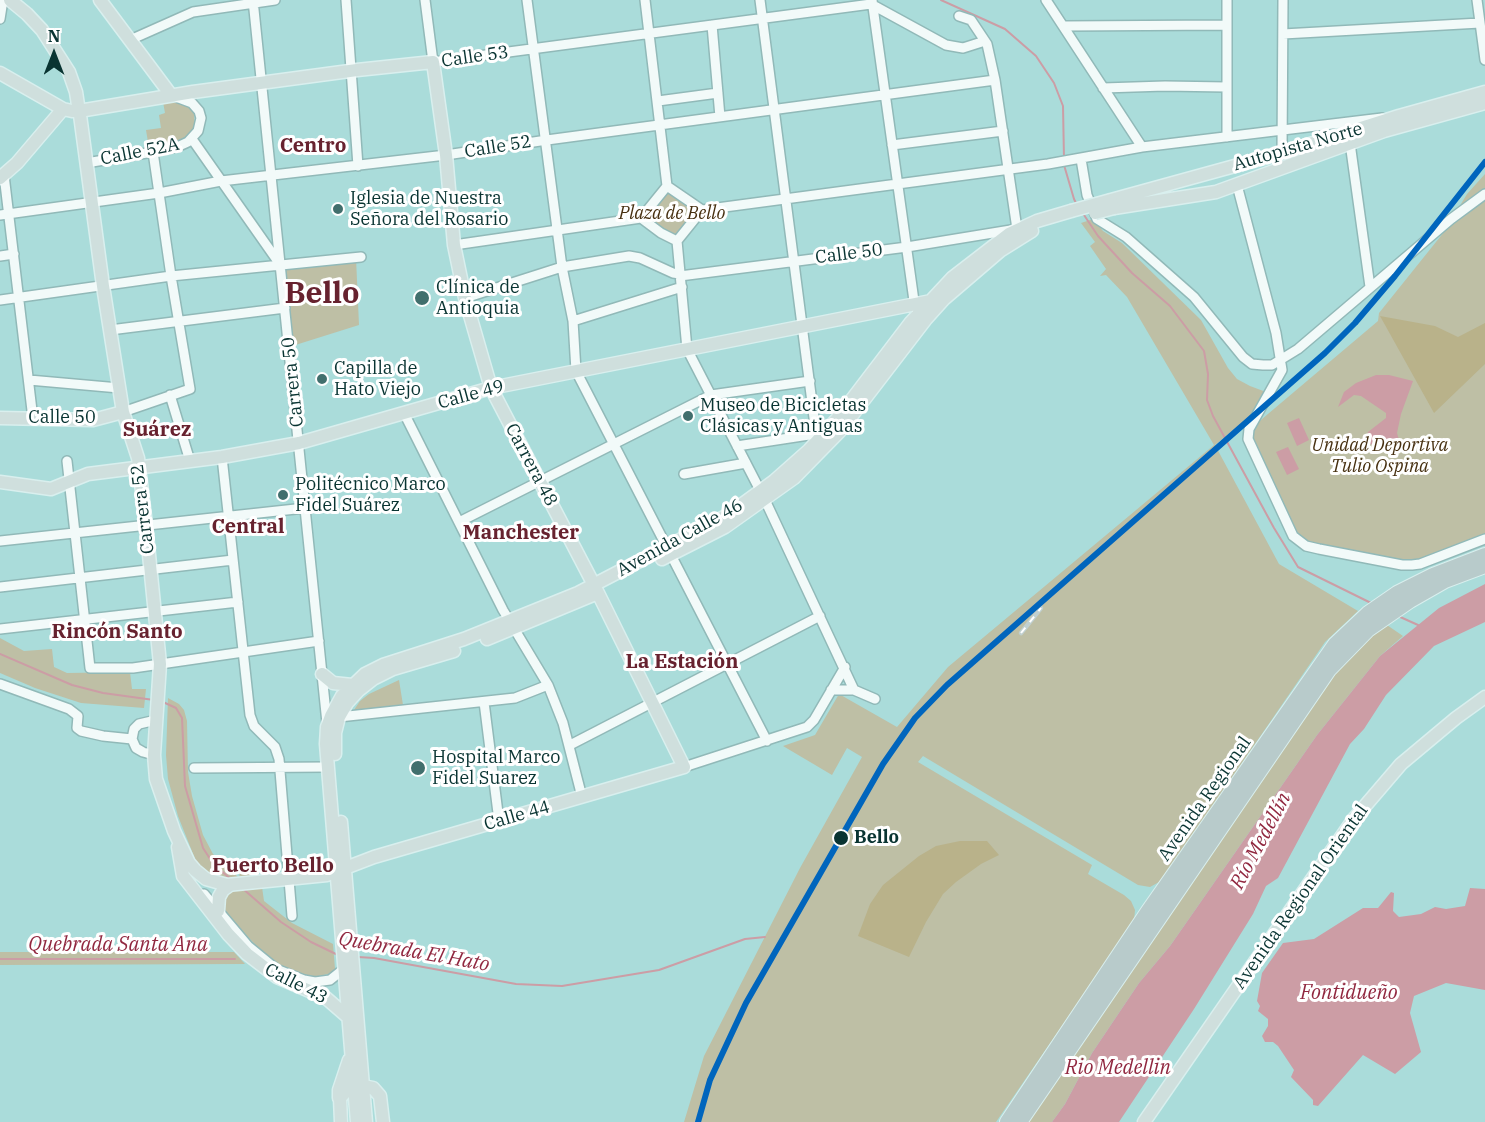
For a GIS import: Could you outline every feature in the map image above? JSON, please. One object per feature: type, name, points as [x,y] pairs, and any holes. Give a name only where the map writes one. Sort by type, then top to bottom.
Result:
[{"type":"highway","name":"Avenida Regional","points":[[1020,1122],[1329,670],[1358,638],[1387,598],[1419,580],[1485,555]]},
{"type":"highway","name":"Avenida Regional","points":[[1007,1122],[1139,923],[1335,644],[1374,617],[1410,601],[1445,581],[1485,566]]},
{"type":"main road","name":"Carrera 52","points":[[10,0],[34,21],[63,62],[73,83],[79,111],[123,412],[137,453],[139,467],[160,664],[154,755],[159,790],[177,837]]},
{"type":"main road","points":[[100,0],[171,95]]},
{"type":"main road","name":"Calle 53","points":[[63,109],[79,111],[171,95],[352,71],[433,63]]},
{"type":"main road","name":"Carrera 48","points":[[433,63],[446,155],[454,245],[465,298],[491,388],[596,589],[684,766]]},
{"type":"main road","points":[[0,73],[63,109],[2,177]]},
{"type":"main road","name":"Autopista Norte","points":[[1113,204],[1399,116],[1485,92]]},
{"type":"main road","name":"Autopista Norte","points":[[1113,204],[1192,196],[1237,185],[1384,131],[1485,103]]},
{"type":"main road","points":[[928,302],[952,278],[1001,238],[1044,219],[1113,204]]},
{"type":"main road","name":"Avenida Calle 46","points":[[339,717],[352,696],[382,674],[513,624],[596,589],[669,551],[794,478],[840,431],[944,299],[1018,238],[1074,214]]},
{"type":"main road","name":"Calle 49","points":[[0,482],[51,489],[83,475],[222,457],[299,443],[491,388],[803,326],[916,310],[928,302],[944,299]]},
{"type":"main road","name":"Avenida Calle 46","points":[[762,496],[820,436],[916,310]]},
{"type":"main road","name":"Calle 50","points":[[0,418],[98,419],[123,412]]},
{"type":"main road","name":"Avenida Calle 46","points":[[327,727],[335,706],[352,685],[366,674],[383,665],[513,624]]},
{"type":"main road","points":[[322,674],[333,683],[352,685]]},
{"type":"main road","name":"Avenida Regional Oriental","points":[[1144,1122],[1353,820],[1401,764],[1485,697]]},
{"type":"main road","points":[[339,717],[334,750],[347,945],[349,1018],[355,1043],[367,1071],[380,1091],[383,1122]]},
{"type":"main road","points":[[327,727],[328,767],[341,869]]},
{"type":"main road","name":"Calle 44","points":[[177,837],[189,863],[200,875],[212,882],[230,885],[321,876],[374,857],[684,766]]},
{"type":"main road","name":"Calle 43","points":[[177,837],[179,864],[184,879],[228,934],[253,960],[276,977],[326,998],[349,1018]]},
{"type":"main road","points":[[218,911],[220,894],[230,885]]},
{"type":"main road","points":[[348,966],[358,1086],[357,1122]]},
{"type":"main road","points":[[339,1116],[339,1090],[355,1043]]},
{"type":"main road","points":[[358,1086],[366,1122]]},
{"type":"main road","points":[[339,1116],[340,1098],[343,1092],[358,1086],[373,1088],[380,1096],[382,1103]]},
{"type":"street","points":[[0,19],[3,0]]},
{"type":"street","points":[[130,40],[193,12],[253,1],[275,0]]},
{"type":"street","points":[[346,0],[358,166]]},
{"type":"street","name":"Carrera 48","points":[[425,0],[433,63]]},
{"type":"street","points":[[527,0],[562,267],[573,321],[576,371],[767,741]]},
{"type":"street","points":[[454,245],[641,218],[667,186],[645,0]]},
{"type":"street","points":[[736,446],[820,436],[810,381],[760,0]]},
{"type":"street","points":[[1046,0],[1142,147]]},
{"type":"street","points":[[1227,0],[1227,137]]},
{"type":"street","points":[[1282,153],[1283,0]]},
{"type":"street","points":[[1477,0],[1485,60]]},
{"type":"street","name":"Carrera 50","points":[[253,1],[327,727]]},
{"type":"street","points":[[872,2],[946,45],[963,48],[985,41]]},
{"type":"street","points":[[872,2],[919,329]]},
{"type":"street","name":"Calle 53","points":[[433,63],[872,2]]},
{"type":"street","points":[[959,16],[971,20],[985,41],[995,80],[1017,230]]},
{"type":"street","points":[[1283,34],[1480,23]]},
{"type":"street","points":[[711,25],[720,117]]},
{"type":"street","points":[[1064,26],[1227,26]]},
{"type":"street","name":"Calle 52","points":[[4,214],[159,194],[221,181],[446,155],[995,80]]},
{"type":"street","points":[[1103,88],[1226,87]]},
{"type":"street","points":[[658,101],[718,93]]},
{"type":"street","points":[[171,95],[186,99],[199,111],[201,125],[192,139],[280,265]]},
{"type":"street","points":[[667,186],[702,210],[1048,164],[1142,147],[1399,116]]},
{"type":"street","points":[[892,145],[1003,131]]},
{"type":"street","name":"Calle 52A","points":[[86,163],[177,147],[192,139]]},
{"type":"street","points":[[1350,143],[1370,287]]},
{"type":"street","points":[[153,152],[179,322]]},
{"type":"street","points":[[1081,159],[1087,195],[1097,219],[1126,237],[1194,297],[1238,353],[1252,364],[1263,365],[1272,365],[1298,349],[1450,219],[1485,194]]},
{"type":"street","points":[[2,177],[4,214],[14,254],[33,419]]},
{"type":"street","points":[[1237,185],[1282,360],[1281,374],[1249,429],[1248,439],[1293,536],[1302,544],[1319,549],[1402,565],[1420,564],[1485,539]]},
{"type":"street","points":[[702,210],[677,241],[687,349],[746,463],[854,690]]},
{"type":"street","points":[[641,218],[661,233],[677,241]]},
{"type":"street","name":"Calle 50","points":[[465,298],[562,267],[629,256],[680,275],[907,247],[1017,230]]},
{"type":"street","points":[[0,256],[14,254]]},
{"type":"street","points":[[0,300],[171,276],[361,257]]},
{"type":"street","points":[[573,321],[681,287]]},
{"type":"street","points":[[110,330],[285,308]]},
{"type":"street","name":"Calle 50","points":[[123,412],[190,389],[179,322]]},
{"type":"street","points":[[1276,333],[1284,343],[1298,349]]},
{"type":"street","points":[[29,380],[119,388]]},
{"type":"street","points":[[459,522],[711,395],[810,381]]},
{"type":"street","points":[[170,395],[190,461]]},
{"type":"street","points":[[404,413],[459,522],[548,685],[560,711],[582,797]]},
{"type":"street","points":[[222,457],[251,722],[275,747],[279,767],[292,916]]},
{"type":"street","points":[[67,461],[90,668],[127,668],[160,664],[319,640]]},
{"type":"street","points":[[684,474],[746,463]]},
{"type":"street","points":[[0,541],[306,508]]},
{"type":"street","points":[[0,587],[233,560]]},
{"type":"street","points":[[0,629],[238,602]]},
{"type":"street","points":[[570,745],[820,616]]},
{"type":"street","name":"Calle 44","points":[[684,766],[807,727],[814,720],[844,667]]},
{"type":"street","points":[[0,684],[69,709],[78,716],[76,728],[103,736],[132,739]]},
{"type":"street","points":[[339,717],[522,697],[548,685]]},
{"type":"street","points":[[831,690],[854,690],[875,699]]},
{"type":"street","points":[[484,702],[499,821]]},
{"type":"street","points":[[154,755],[135,748],[132,739],[134,729],[156,714]]},
{"type":"street","points":[[194,768],[328,767]]},
{"type":"street","name":"Calle 43","points":[[179,864],[255,953],[285,974],[309,982],[324,981],[330,980],[348,966]]},
{"type":"green space","points":[[183,101],[191,108],[194,114],[195,129],[178,143],[149,148],[146,130],[161,128],[159,115],[165,113],[163,102]]},
{"type":"green space","name":"Unidad Deportiva Tulio Ospina","points":[[1485,174],[1485,545],[1410,570],[1319,553],[1293,536],[1249,430],[1378,321],[1379,313],[1444,232],[1467,194]]},
{"type":"green space","name":"Plaza de Bello","points":[[667,189],[698,210],[676,238],[645,217]]},
{"type":"green space","points":[[1093,219],[1103,231],[1122,243],[1201,320],[1228,368],[1237,379],[1266,392],[1252,415],[1215,445],[1279,564],[1358,611],[1325,642],[1161,881],[1150,887],[1138,885],[923,756],[918,762],[1092,865],[1088,874],[1124,895],[1131,901],[1135,910],[1134,921],[996,1122],[684,1122],[704,1056],[800,868],[862,757],[847,748],[832,775],[783,746],[815,735],[839,694],[897,727],[948,667],[1214,445],[1127,297],[1106,275],[1100,276],[1106,269],[1090,246],[1095,242],[1081,223]]},
{"type":"green space","points":[[356,258],[359,325],[289,347],[280,265]]},
{"type":"green space","points":[[1384,623],[1403,636],[1380,656],[1317,735],[1170,946],[1139,983],[1092,1053],[1065,1104],[1052,1122],[1025,1122],[1318,695],[1351,655]]},
{"type":"green space","points":[[0,638],[24,651],[52,649],[54,667],[67,673],[130,672],[132,689],[146,689],[144,708],[81,703],[35,688],[0,673]]},
{"type":"green space","points":[[399,680],[403,705],[354,710],[369,694]]},
{"type":"green space","points":[[168,698],[184,710],[187,721],[188,772],[203,835],[213,854],[239,878],[220,879],[208,874],[197,864],[178,816],[168,779],[166,755]]},
{"type":"green space","points":[[254,871],[255,877],[239,878],[240,872]]},
{"type":"green space","points":[[262,887],[264,901],[292,923],[333,944],[335,969],[332,973],[315,977],[287,970],[261,951],[223,910],[223,899],[227,893],[233,890]]},
{"type":"green space","points":[[0,952],[234,952],[245,964],[0,965]]},
{"type":"shaded area","points":[[1380,316],[1435,326],[1458,337],[1485,323],[1485,364],[1434,413]]},
{"type":"shaded area","points":[[960,841],[987,841],[999,855],[981,864],[943,894],[909,957],[858,936],[870,904],[883,885],[919,856],[936,846]]},
{"type":"water","points":[[1376,375],[1389,375],[1413,381],[1401,414],[1397,433],[1399,440],[1390,446],[1373,445],[1367,443],[1366,439],[1368,432],[1386,418],[1386,413],[1361,396],[1354,395],[1338,407],[1344,392],[1356,383]]},
{"type":"water","points":[[1299,418],[1309,440],[1297,446],[1287,423]]},
{"type":"water","points":[[1288,447],[1299,469],[1287,475],[1276,452]]},
{"type":"water","name":"Rio Medellin","points":[[1485,584],[1485,622],[1434,646],[1386,695],[1364,729],[1350,744],[1278,878],[1266,886],[1253,914],[1194,1009],[1119,1122],[1052,1122],[1065,1104],[1092,1053],[1139,983],[1170,946],[1317,735],[1380,656],[1439,608]]},
{"type":"water","name":"Fontidueño","points":[[1470,888],[1485,889],[1485,990],[1446,983],[1414,996],[1410,1013],[1421,1052],[1395,1074],[1363,1055],[1318,1106],[1313,1105],[1313,1100],[1291,1077],[1294,1070],[1278,1046],[1273,1042],[1265,1042],[1262,1036],[1268,1026],[1268,1019],[1258,1011],[1260,1006],[1257,1001],[1262,973],[1283,943],[1314,939],[1363,908],[1378,908],[1391,892],[1394,893],[1393,911],[1399,917],[1421,914],[1435,907],[1446,909],[1465,906]]},
{"type":"waterway","points":[[941,0],[1005,29],[1036,56],[1054,83],[1063,106],[1064,159]]},
{"type":"waterway","points":[[1064,165],[1077,205]]},
{"type":"waterway","points":[[1082,212],[1098,236],[1132,273],[1170,306],[1204,351],[1208,374],[1207,400],[1213,416],[1298,567],[1371,603]]},
{"type":"waterway","points":[[1398,616],[1418,625]]},
{"type":"waterway","name":"Quebrada El Hato","points":[[0,654],[72,685],[103,693],[154,700]]},
{"type":"waterway","name":"Quebrada El Hato","points":[[163,702],[176,708],[182,718],[185,786],[203,848],[214,865],[231,879]]},
{"type":"waterway","name":"Quebrada El Hato","points":[[242,888],[281,922],[311,942],[340,956]]},
{"type":"waterway","name":"Quebrada El Hato","points":[[358,957],[516,984],[562,986],[659,970],[745,939],[765,937]]},
{"type":"waterway","name":"Quebrada Santa Ana","points":[[0,959],[235,959]]},
{"type":"railway","points":[[1021,633],[1041,608]]},
{"type":"transit line","points":[[698,1122],[710,1080],[746,1003],[883,764],[915,718],[947,685],[1325,353],[1355,323],[1395,276],[1485,162]]},
{"type":"place","name":"Iglesia de Nuestra Señora del Rosario","points":[[338,209]]},
{"type":"place","name":"Clínica de Antioquia","points":[[422,298]]},
{"type":"place","name":"Capilla de Hato Viejo","points":[[322,379]]},
{"type":"place","name":"Museo de Bicicletas Clásicas y Antiguas","points":[[688,416]]},
{"type":"place","name":"Politécnico Marco Fidel Suárez","points":[[283,495]]},
{"type":"place","name":"Hospital Marco Fidel Suarez","points":[[418,768]]},
{"type":"place","name":"Bello","points":[[841,838]]},
{"type":"district","name":"Centro","points":[[313,146]]},
{"type":"district","name":"Bello","points":[[322,294]]},
{"type":"district","name":"Suárez","points":[[157,430]]},
{"type":"district","name":"Central","points":[[248,527]]},
{"type":"district","name":"Manchester","points":[[521,533]]},
{"type":"district","name":"Rincón Santo","points":[[117,632]]},
{"type":"district","name":"La Estación","points":[[682,662]]},
{"type":"district","name":"Puerto Bello","points":[[273,866]]},
{"type":"water label","name":"Río Medellín","points":[[1261,841]]}]
